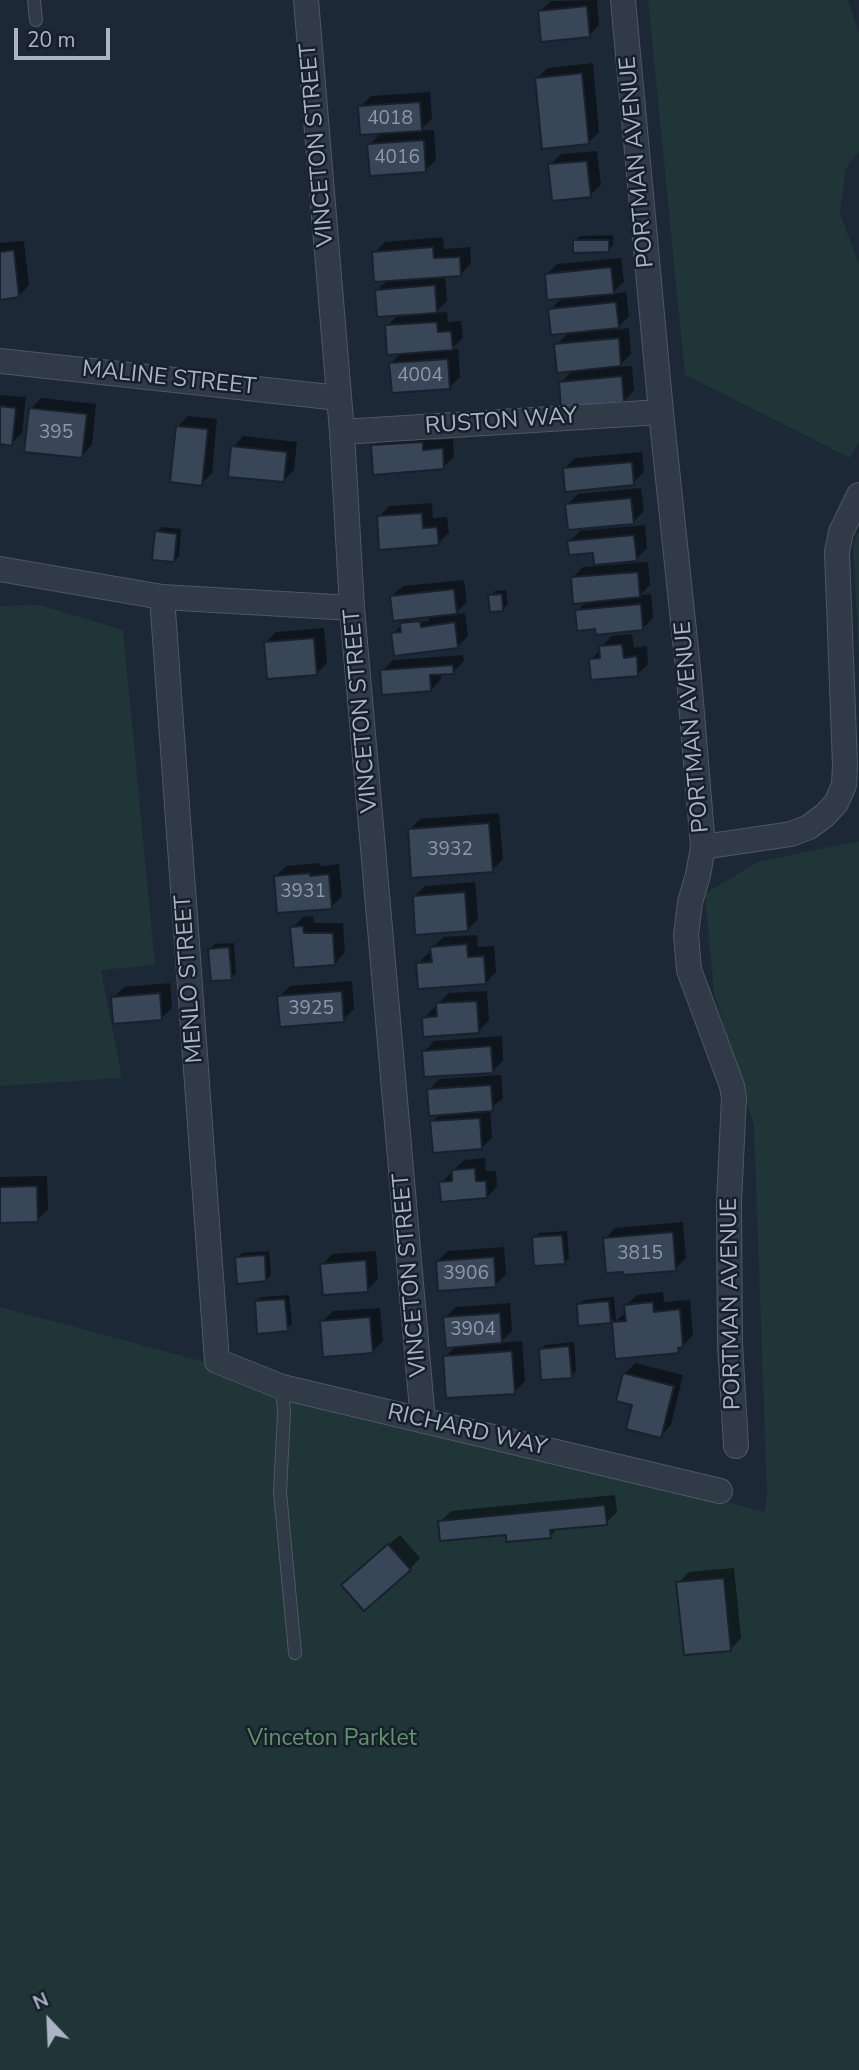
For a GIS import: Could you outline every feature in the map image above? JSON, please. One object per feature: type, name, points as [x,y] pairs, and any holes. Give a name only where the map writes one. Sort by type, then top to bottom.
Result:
[{"type":"street","name":"VINCETON STREET","points":[[306,0],[342,432],[352,608],[423,1420]]},
{"type":"street","name":"PORTMAN AVENUE","points":[[623,0],[661,412],[690,678],[703,847],[690,902],[686,935],[690,970],[734,1098],[729,1202],[730,1331],[736,1446]]},
{"type":"street","name":"MALINE STREET","points":[[0,361],[339,398]]},
{"type":"street","name":"RUSTON WAY","points":[[342,432],[661,412]]},
{"type":"street","points":[[703,847],[791,834],[809,827],[836,803],[844,785],[837,552],[841,532],[859,495]]},
{"type":"street","points":[[0,569],[162,597],[352,608]]},
{"type":"street","name":"MENLO STREET","points":[[162,597],[218,1361]]},
{"type":"street","name":"RICHARD WAY","points":[[218,1361],[282,1387],[720,1491]]},
{"type":"lane","points":[[34,0],[36,20]]},
{"type":"lane","points":[[282,1387],[284,1413],[280,1492],[295,1653]]},
{"type":"green space","points":[[648,0],[848,0],[859,34],[859,151],[846,168],[840,213],[859,264],[859,442],[850,458],[685,375]]},
{"type":"green space","points":[[859,531],[859,656],[853,544]]},
{"type":"green space","points":[[40,605],[123,630],[155,965],[101,970],[122,1078],[0,1086],[0,606]]},
{"type":"green space","name":"Vinceton Parklet","points":[[859,841],[859,2070],[0,2070],[0,1307],[765,1512],[767,1493],[754,1126],[714,993],[705,894],[757,862]]},
{"type":"building","points":[[587,6],[590,37],[541,42],[538,11]]},
{"type":"building","points":[[582,73],[589,144],[542,149],[535,78]]},
{"type":"building","points":[[420,102],[422,131],[360,135],[358,106]]},
{"type":"building","points":[[424,140],[426,172],[370,176],[367,144]]},
{"type":"building","points":[[587,161],[591,197],[552,201],[548,164]]},
{"type":"building","points":[[573,240],[609,240],[609,252],[573,253]]},
{"type":"building","points":[[433,247],[434,258],[460,257],[461,276],[374,282],[372,252]]},
{"type":"building","points":[[14,250],[19,297],[0,300],[0,252]]},
{"type":"building","points":[[611,267],[614,294],[547,300],[545,274]]},
{"type":"building","points":[[435,285],[437,313],[377,317],[375,290]]},
{"type":"building","points":[[616,302],[619,328],[551,335],[548,309]]},
{"type":"building","points":[[437,322],[438,332],[451,331],[453,350],[387,355],[385,325]]},
{"type":"building","points":[[619,338],[621,366],[557,373],[554,344]]},
{"type":"building","points":[[448,359],[450,389],[392,393],[389,363]]},
{"type":"building","points":[[622,376],[624,402],[561,408],[559,382]]},
{"type":"building","points":[[0,406],[16,408],[12,446],[0,444]]},
{"type":"building","points":[[29,408],[87,414],[82,458],[24,452]]},
{"type":"building","points":[[176,426],[208,429],[202,486],[170,482]]},
{"type":"building","points":[[423,442],[423,450],[443,448],[444,469],[373,475],[371,445]]},
{"type":"building","points":[[231,446],[287,452],[284,482],[228,477]]},
{"type":"building","points":[[632,462],[634,485],[565,492],[563,468]]},
{"type":"building","points":[[631,498],[634,524],[568,530],[565,504]]},
{"type":"building","points":[[422,513],[423,528],[437,527],[439,545],[379,550],[377,516]]},
{"type":"building","points":[[155,531],[177,534],[174,562],[152,560]]},
{"type":"building","points":[[634,535],[637,561],[594,565],[593,553],[569,555],[567,541]]},
{"type":"building","points":[[638,572],[640,597],[573,604],[571,577]]},
{"type":"building","points":[[454,589],[457,614],[393,621],[390,596]]},
{"type":"building","points":[[502,594],[503,611],[490,612],[488,595]]},
{"type":"building","points":[[641,604],[643,630],[596,635],[595,629],[577,631],[575,610]]},
{"type":"building","points":[[420,621],[421,627],[455,622],[458,648],[394,656],[391,633],[401,632],[400,623]]},
{"type":"building","points":[[314,638],[317,675],[267,679],[264,642]]},
{"type":"building","points":[[622,644],[624,658],[637,656],[638,676],[591,680],[589,659],[600,658],[599,646]]},
{"type":"building","points":[[453,665],[454,674],[430,675],[431,691],[382,695],[380,670]]},
{"type":"building","points":[[489,823],[493,872],[411,878],[408,829]]},
{"type":"building","points":[[310,873],[310,876],[329,874],[332,909],[277,913],[274,876]]},
{"type":"building","points":[[465,892],[468,931],[415,935],[413,896]]},
{"type":"building","points":[[303,926],[304,933],[333,933],[335,965],[294,968],[290,927]]},
{"type":"building","points":[[467,944],[468,957],[484,956],[486,984],[418,989],[416,963],[432,962],[430,947]]},
{"type":"building","points":[[229,947],[232,980],[211,981],[208,949]]},
{"type":"building","points":[[342,991],[344,1022],[280,1027],[277,996]]},
{"type":"building","points":[[160,993],[162,1020],[113,1024],[111,997]]},
{"type":"building","points":[[477,1001],[479,1033],[423,1037],[422,1018],[437,1016],[436,1003]]},
{"type":"building","points":[[491,1046],[493,1073],[424,1077],[422,1051]]},
{"type":"building","points":[[491,1085],[493,1111],[429,1116],[427,1089]]},
{"type":"building","points":[[480,1118],[482,1149],[433,1153],[430,1121]]},
{"type":"building","points":[[475,1168],[476,1181],[486,1181],[487,1198],[441,1202],[439,1182],[452,1181],[452,1170]]},
{"type":"building","points":[[37,1186],[38,1222],[0,1223],[0,1187]]},
{"type":"building","points":[[673,1232],[676,1271],[623,1275],[623,1272],[606,1273],[603,1238]]},
{"type":"building","points":[[562,1235],[565,1264],[534,1266],[532,1237]]},
{"type":"building","points":[[265,1255],[266,1281],[237,1284],[235,1257]]},
{"type":"building","points":[[494,1257],[496,1287],[438,1291],[436,1261]]},
{"type":"building","points":[[366,1260],[368,1292],[323,1295],[320,1264]]},
{"type":"building","points":[[285,1299],[288,1331],[257,1334],[255,1301]]},
{"type":"building","points":[[609,1301],[611,1323],[578,1326],[577,1304]]},
{"type":"building","points":[[653,1302],[654,1312],[680,1309],[683,1347],[678,1348],[679,1353],[615,1359],[612,1322],[626,1321],[624,1305]]},
{"type":"building","points":[[500,1313],[502,1343],[446,1348],[443,1317]]},
{"type":"building","points":[[370,1317],[373,1353],[323,1357],[320,1321]]},
{"type":"building","points":[[569,1346],[572,1378],[541,1380],[539,1349]]},
{"type":"building","points":[[512,1351],[515,1394],[446,1398],[443,1356]]},
{"type":"building","points":[[623,1373],[674,1386],[661,1438],[626,1429],[632,1405],[616,1401]]},
{"type":"building","points":[[605,1505],[607,1525],[550,1530],[551,1538],[506,1542],[506,1535],[440,1541],[438,1521]]},
{"type":"building","points":[[388,1544],[411,1570],[364,1611],[341,1585]]},
{"type":"building","points":[[724,1578],[731,1651],[684,1655],[676,1582]]}]
